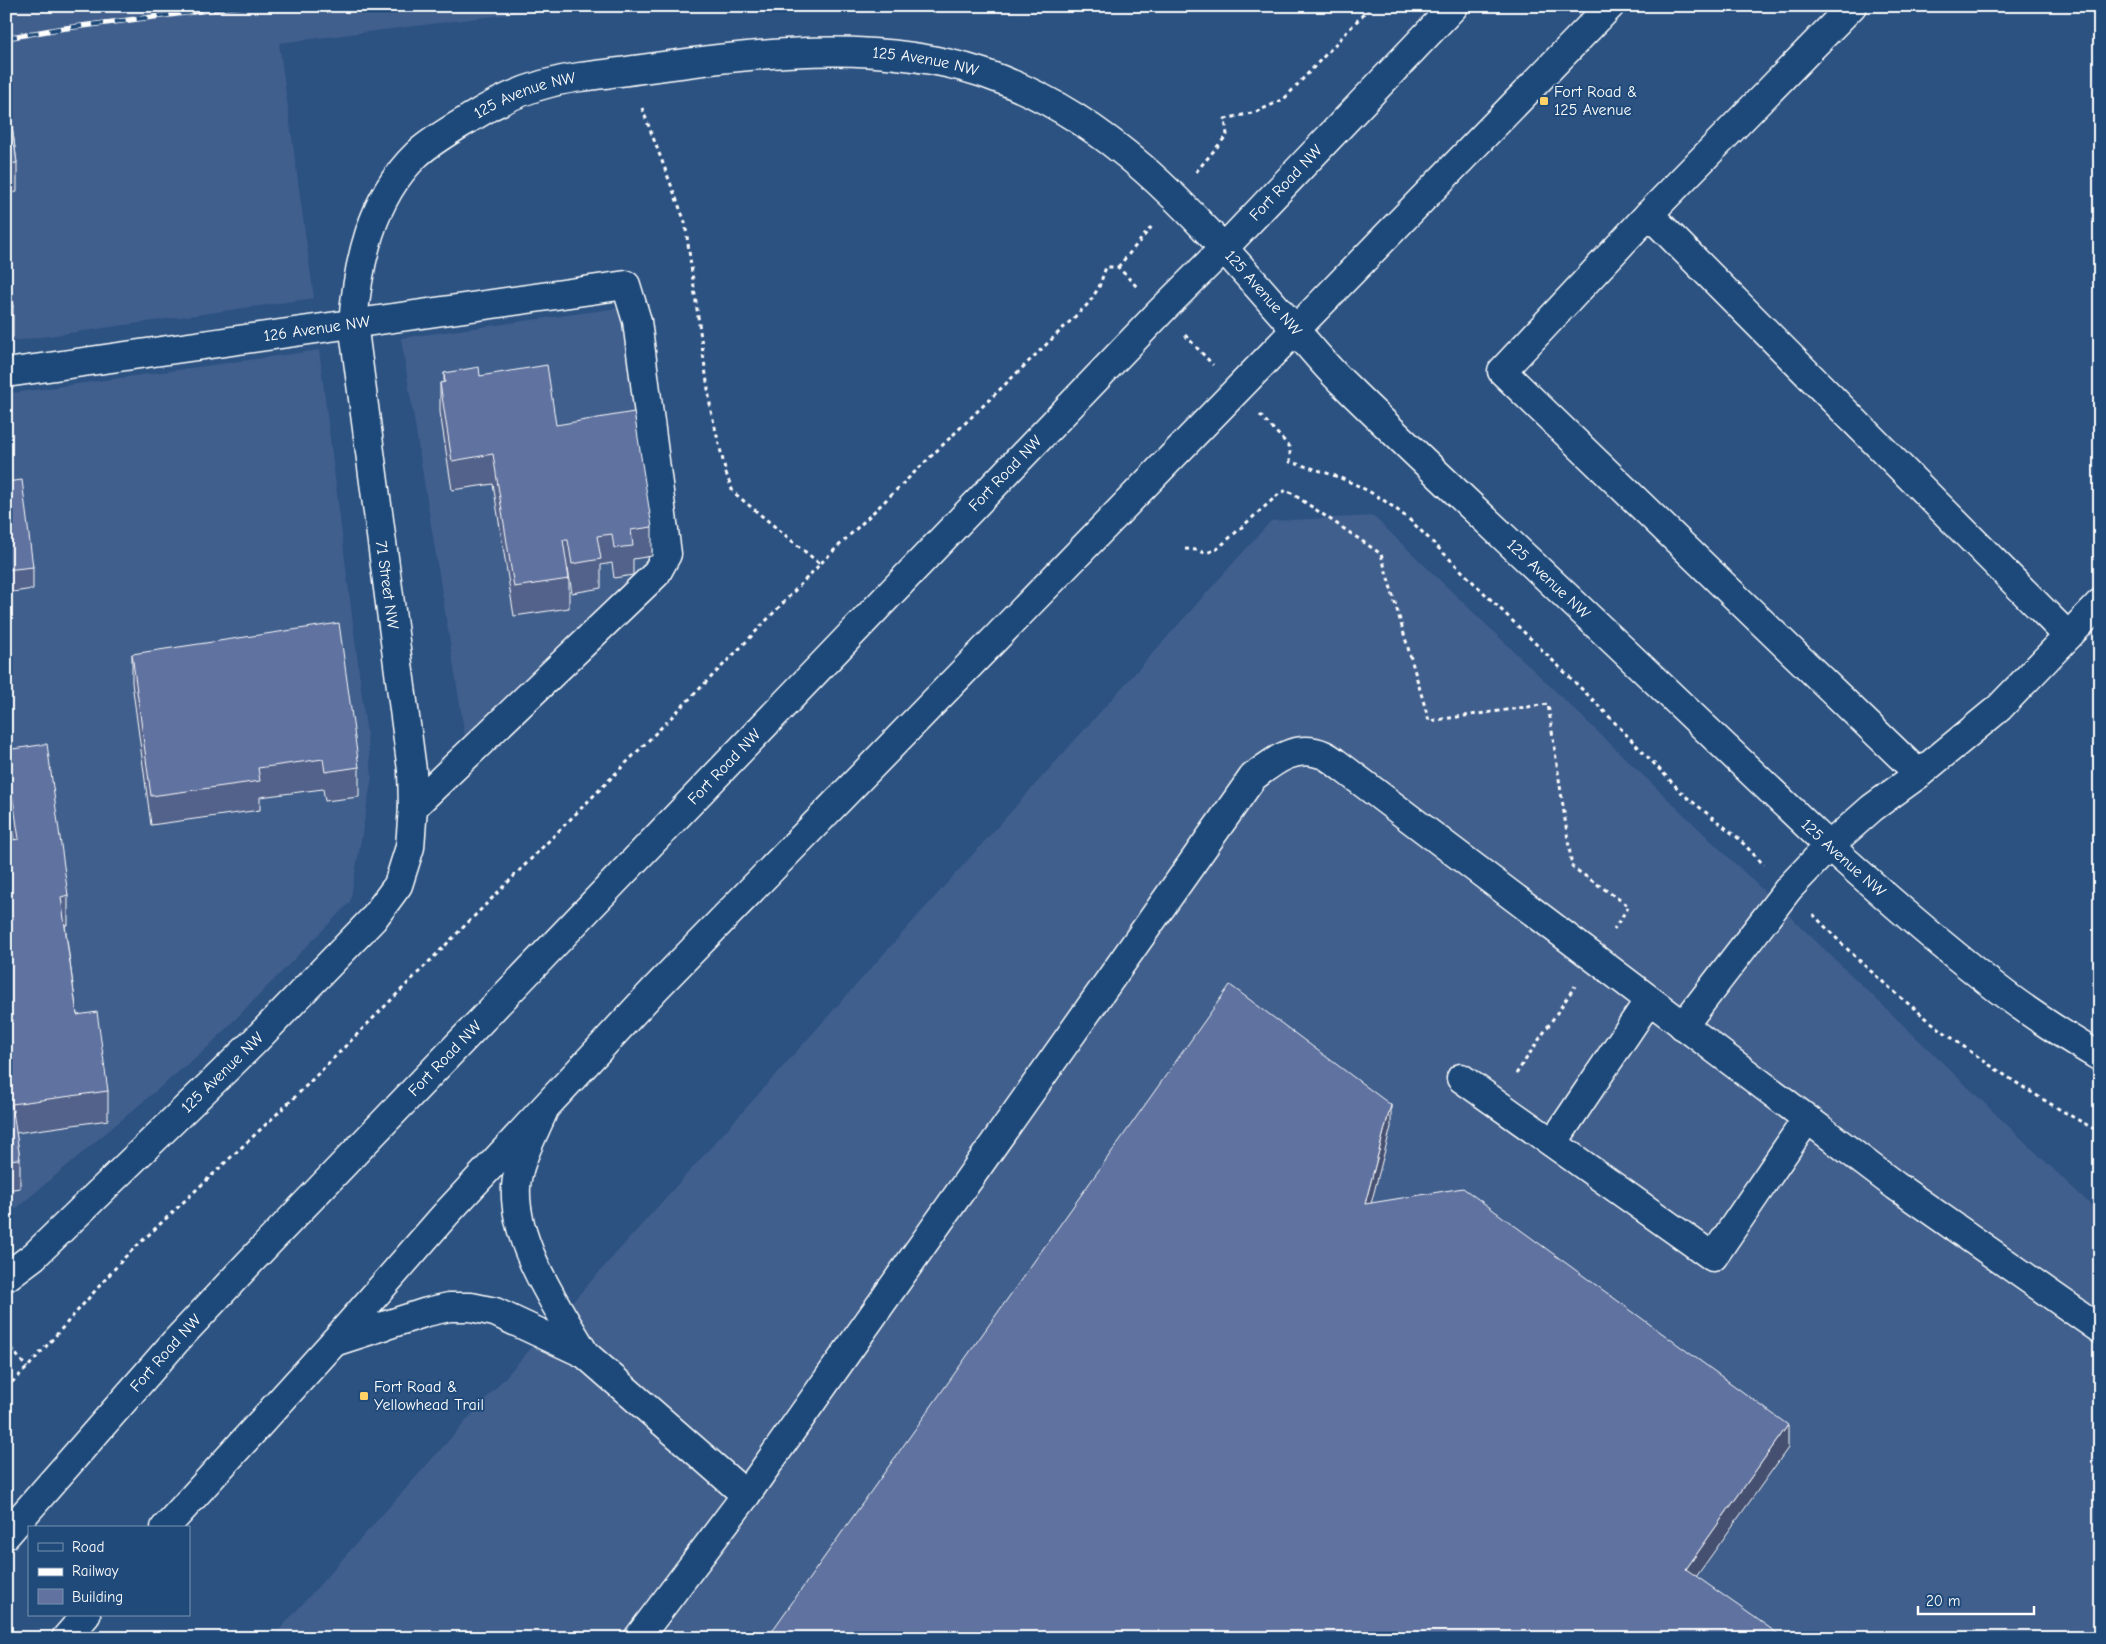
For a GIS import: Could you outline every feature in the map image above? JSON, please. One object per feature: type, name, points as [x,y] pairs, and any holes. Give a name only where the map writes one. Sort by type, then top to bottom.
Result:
[{"type":"main road","name":"Fort Road NW","points":[[6,1535],[156,1363],[250,1262],[1454,6]]},
{"type":"main road","points":[[167,1526],[334,1342],[445,1215],[745,895],[1610,6]]},
{"type":"main road","points":[[1852,6],[1649,214],[1502,370],[1918,774]]},
{"type":"main road","name":"125 Avenue NW","points":[[353,324],[356,283],[361,258],[371,226],[393,185],[416,156],[450,130],[488,107],[528,89],[566,79],[783,52],[851,51],[928,59],[980,72],[1020,87],[1093,128],[1128,153],[1176,197],[1224,248],[1340,381],[1829,846],[1891,902],[1999,990],[2052,1028],[2100,1057]]},
{"type":"main road","points":[[1649,214],[2068,636]]},
{"type":"main road","name":"126 Avenue NW","points":[[6,373],[626,285],[637,321],[667,554],[656,574],[413,807]]},
{"type":"main road","name":"71 Street NW","points":[[353,324],[412,770],[413,807],[410,847]]},
{"type":"main road","points":[[1683,1026],[1789,888],[1829,846],[1872,808],[1918,774],[1999,708],[2100,603]]},
{"type":"main road","points":[[638,1638],[746,1494],[1253,777],[1278,758],[1299,750],[1324,755],[1896,1186],[2100,1329]]},
{"type":"main road","name":"125 Avenue NW","points":[[6,1277],[34,1256],[83,1210],[246,1050],[373,919],[398,885],[410,847]]},
{"type":"main road","points":[[1553,1143],[1648,1000]]},
{"type":"main road","points":[[1461,1078],[1713,1257],[1807,1119]]},
{"type":"main road","points":[[547,1105],[526,1148],[516,1185],[516,1205],[522,1230],[545,1287],[585,1354]]},
{"type":"main road","points":[[334,1342],[427,1312],[449,1307],[471,1307],[495,1312],[585,1354],[746,1494]]},
{"type":"main road","points":[[66,1638],[85,1616]]},
{"type":"path","points":[[1227,135],[1225,119],[1256,112],[1284,99],[1371,6]]},
{"type":"path","points":[[642,108],[684,222],[711,411],[726,472],[733,492],[820,564]]},
{"type":"path","points":[[6,1388],[27,1368],[125,1257],[296,1096],[736,652],[820,564],[1088,303],[1100,287],[1106,266],[1118,267],[1238,390],[1290,447],[1290,462],[1337,476],[1365,488],[1388,502],[1411,521],[1598,704],[1684,795],[1737,837],[1747,849]]},
{"type":"path","points":[[1185,550],[1197,550],[1205,553],[1216,550],[1280,493],[1288,490],[1381,554],[1429,721],[1548,704],[1572,867],[1629,906],[1513,1078]]},
{"type":"path","points":[[1827,929],[1885,984],[1991,1067],[2100,1132]]},
{"type":"path","points":[[6,1342],[27,1368]]},
{"type":"shaded area","points":[[6,6],[573,6],[279,43],[314,298],[6,342]]},
{"type":"shaded area","points":[[619,308],[660,550],[465,736],[401,338]]},
{"type":"shaded area","points":[[319,350],[372,777],[350,902],[208,1047],[6,1217],[6,394]]},
{"type":"shaded area","points":[[1373,516],[2100,1214],[2100,1638],[272,1638],[1271,521]]},
{"type":"building","points":[[6,81],[17,163],[6,164]]},
{"type":"building","points":[[6,258],[13,307],[6,308]]},
{"type":"building","points":[[547,365],[556,425],[634,412],[652,527],[631,530],[633,546],[614,548],[612,534],[597,536],[601,559],[572,564],[568,540],[563,540],[569,579],[514,587],[493,454],[452,461],[440,383],[445,382],[444,373],[479,367],[480,376]]},
{"type":"building","points":[[22,480],[33,567],[6,570],[6,482]]},
{"type":"building","points":[[339,623],[359,767],[325,772],[323,759],[258,768],[260,781],[151,796],[132,654]]},
{"type":"building","points":[[47,744],[68,895],[61,897],[77,1015],[97,1012],[108,1091],[12,1104],[20,1159],[6,1160],[6,841],[19,839],[6,750]]},
{"type":"building","points":[[1230,985],[1391,1105],[1365,1204],[1463,1188],[1788,1425],[1686,1569],[1784,1638],[767,1638]]},
{"type":"railway","points":[[6,38],[58,29],[240,6]]},
{"type":"place","name":"Fort Road & 125 Avenue","points":[[1544,101]]},
{"type":"place","name":"Fort Road & Yellowhead Trail","points":[[364,1396]]}]
